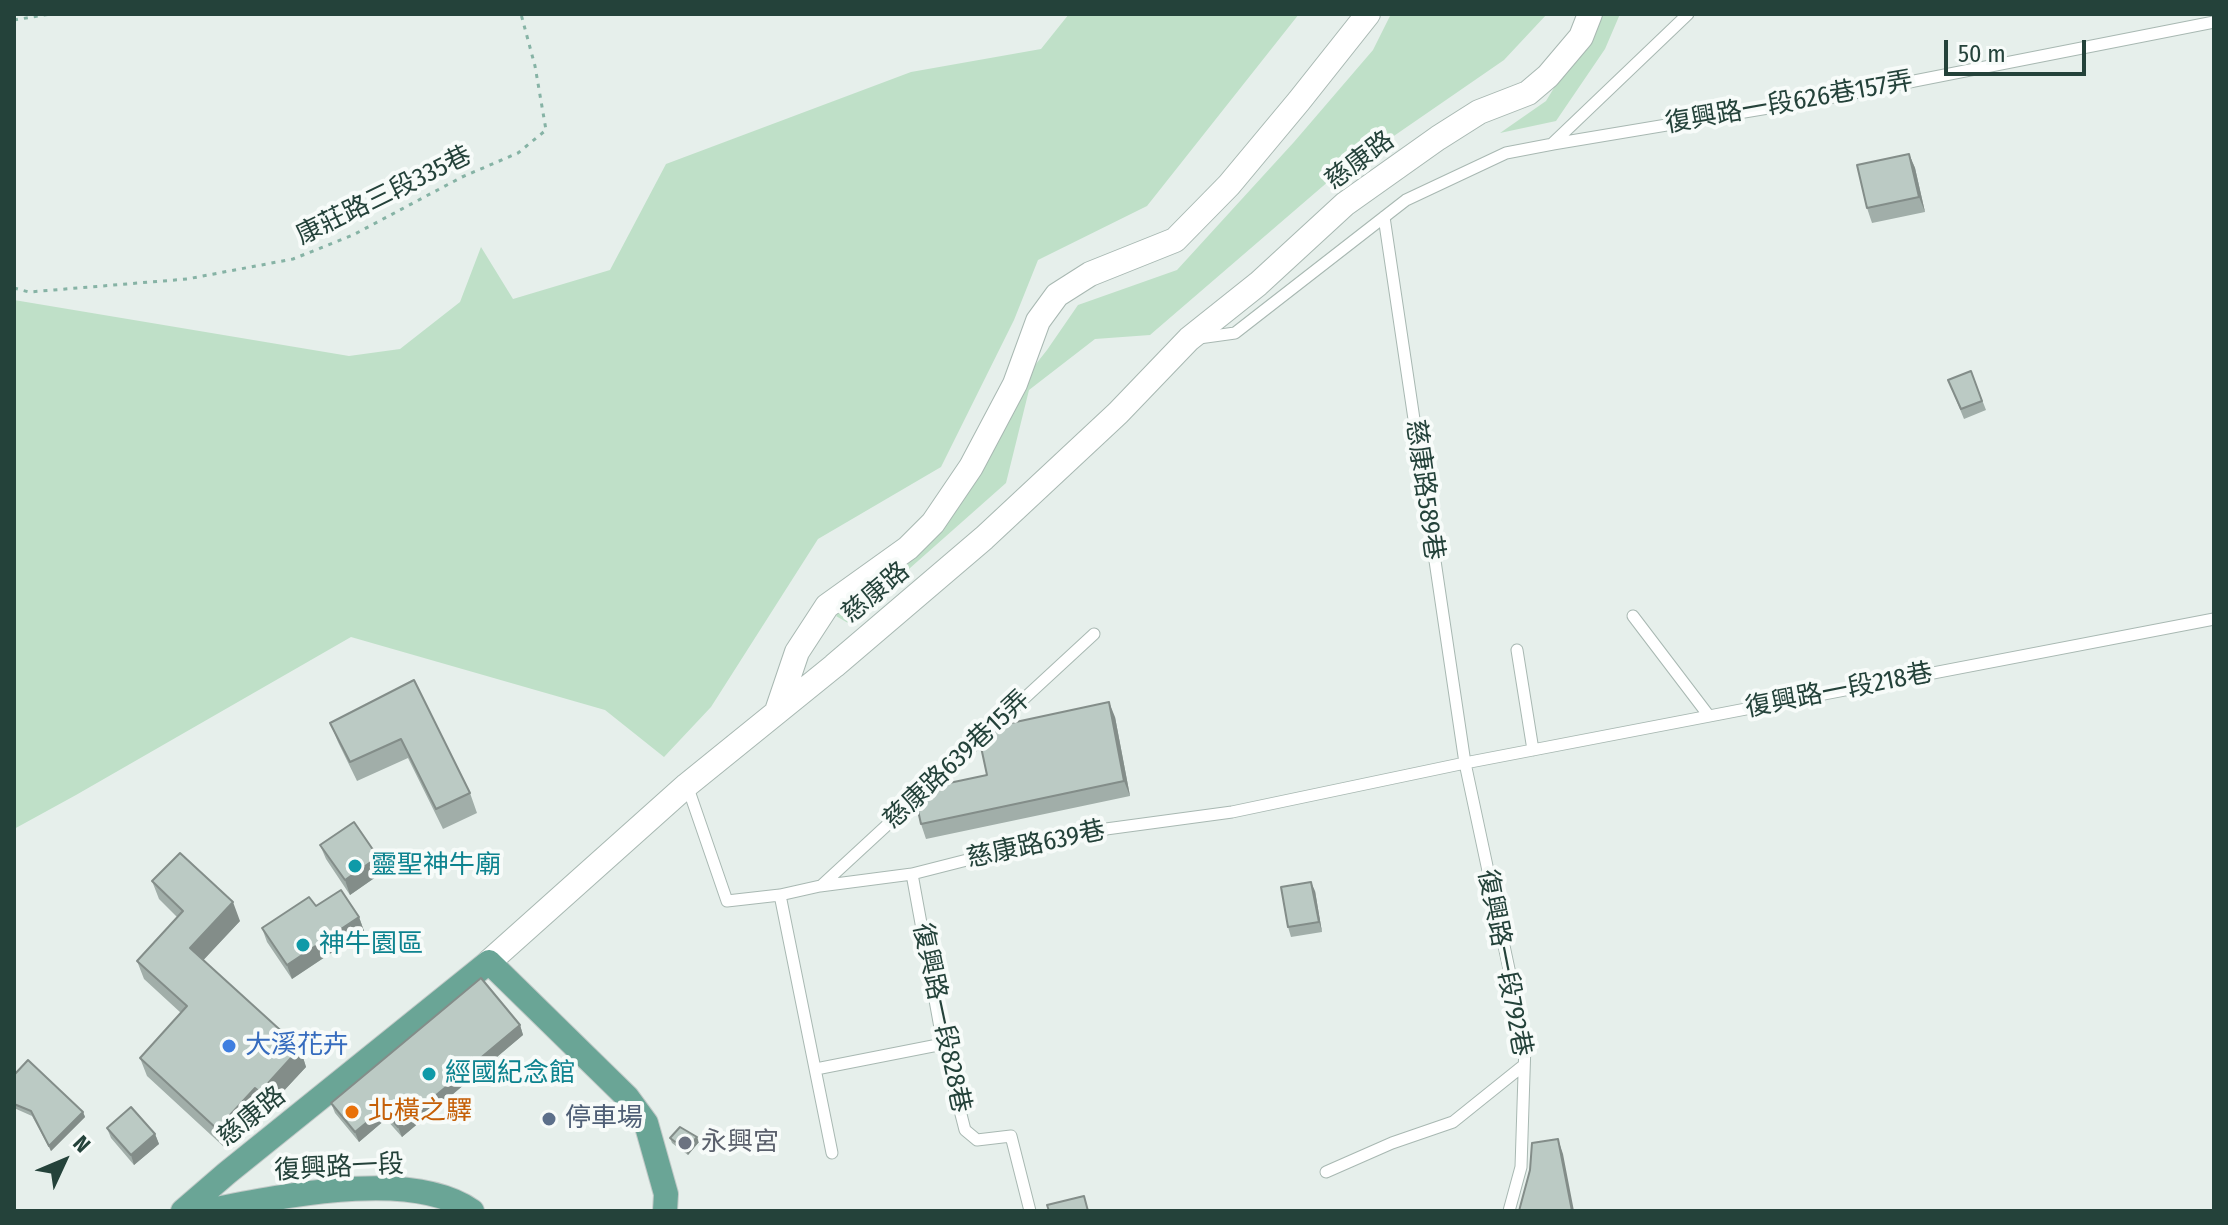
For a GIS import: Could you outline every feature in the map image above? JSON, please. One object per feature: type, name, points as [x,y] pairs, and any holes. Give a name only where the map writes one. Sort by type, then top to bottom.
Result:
[{"type":"main road","name":"慈康路","points":[[183,1211],[489,962]]},
{"type":"main road","points":[[489,962],[627,1097],[646,1123],[666,1194],[665,1211]]},
{"type":"main road","name":"復興路一段","points":[[205,1211],[284,1196],[369,1188],[437,1194],[472,1211]]},
{"type":"street","points":[[777,711],[797,652],[827,606],[908,548],[933,523],[971,467],[1015,384],[1038,321],[1057,295],[1090,274],[1175,240],[1229,185],[1368,14]]},
{"type":"street","name":"慈康路","points":[[489,962],[687,785],[984,538],[1118,413],[1189,339],[1258,284],[1345,204],[1479,112],[1528,93],[1548,76],[1581,37],[1590,14]]},
{"type":"lane","points":[[1189,339],[1235,333],[1406,200],[1506,153],[1553,144],[1688,14]]},
{"type":"lane","name":"復興路一段626巷157弄","points":[[1553,144],[1828,98],[2214,22]]},
{"type":"lane","name":"慈康路589巷","points":[[1384,217],[1465,763]]},
{"type":"lane","points":[[1633,616],[1709,716]]},
{"type":"lane","name":"復興路一段218巷","points":[[1465,763],[2214,619]]},
{"type":"lane","name":"慈康路639巷15弄","points":[[820,886],[1094,634]]},
{"type":"lane","points":[[1517,650],[1533,750]]},
{"type":"lane","name":"慈康路639巷","points":[[687,785],[727,901],[912,874],[1069,834],[1232,812],[1465,763]]},
{"type":"lane","name":"復興路一段792巷","points":[[1465,763],[1525,1044],[1521,1167],[1509,1211]]},
{"type":"lane","name":"復興路一段828巷","points":[[912,874],[943,1044],[965,1130],[977,1140],[1011,1136],[1030,1211]]},
{"type":"lane","points":[[780,895],[832,1153]]},
{"type":"lane","points":[[816,1069],[943,1044]]},
{"type":"lane","points":[[1326,1172],[1392,1143],[1453,1122],[1524,1065]]},
{"type":"path","points":[[14,20],[50,14]]},
{"type":"path","name":"康莊路三段335巷","points":[[14,288],[29,292],[187,279],[293,259],[353,235],[462,177],[518,153],[546,130],[535,66],[521,14]]},
{"type":"green space","points":[[1069,14],[1299,14],[1147,206],[1038,260],[1014,320],[941,467],[818,539],[711,707],[664,757],[605,710],[351,637],[14,829],[14,300],[349,356],[400,349],[460,302],[481,247],[513,299],[610,270],[666,164],[911,72],[1041,49]]},
{"type":"green space","points":[[1391,14],[1547,14],[1504,60],[1330,180],[1150,335],[1095,339],[1029,390],[1006,483],[848,623],[836,616],[852,595],[921,546],[1017,388],[1078,305],[1177,270],[1373,50]]},
{"type":"green space","points":[[1599,14],[1620,14],[1605,49],[1556,121],[1500,133],[1546,101]]},
{"type":"building","points":[[1909,154],[1919,197],[1867,208],[1857,165]]},
{"type":"building","points":[[1971,371],[1982,401],[1961,409],[1948,380]]},
{"type":"building","points":[[414,680],[470,793],[436,809],[401,739],[350,762],[330,723]]},
{"type":"building","points":[[1109,702],[1124,781],[921,824],[916,790],[987,775],[978,733],[983,729]]},
{"type":"building","points":[[354,822],[378,857],[345,880],[320,845]]},
{"type":"building","name":"大溪花卉","points":[[180,853],[233,902],[190,948],[300,1048],[260,1092],[255,1088],[217,1129],[140,1058],[187,1006],[137,961],[183,911],[152,881]]},
{"type":"building","points":[[1311,882],[1319,922],[1288,927],[1281,887]]},
{"type":"building","points":[[341,890],[359,917],[287,965],[262,928],[309,897],[316,906]]},
{"type":"building","name":"經國紀念館","points":[[481,978],[520,1025],[398,1127],[383,1109],[355,1132],[331,1103]]},
{"type":"building","points":[[28,1060],[83,1112],[49,1146],[31,1111],[14,1104],[14,1075]]},
{"type":"building","points":[[131,1107],[155,1134],[131,1155],[107,1128]]},
{"type":"building","name":"永興宮","points":[[680,1127],[697,1137],[686,1150],[670,1138]]},
{"type":"building","points":[[1558,1139],[1572,1211],[1519,1211],[1530,1170],[1532,1143]]},
{"type":"building","points":[[1084,1196],[1088,1211],[1049,1211],[1047,1205]]},
{"type":"place","name":"靈聖神牛廟","points":[[355,866]]},
{"type":"place","name":"神牛園區","points":[[303,945]]},
{"type":"place","name":"大溪花卉","points":[[229,1046]]},
{"type":"place","name":"經國紀念館","points":[[429,1074]]},
{"type":"place","name":"北橫之驛","points":[[352,1112]]},
{"type":"place","name":"停車場","points":[[549,1119]]},
{"type":"place","name":"永興宮","points":[[685,1143]]}]
